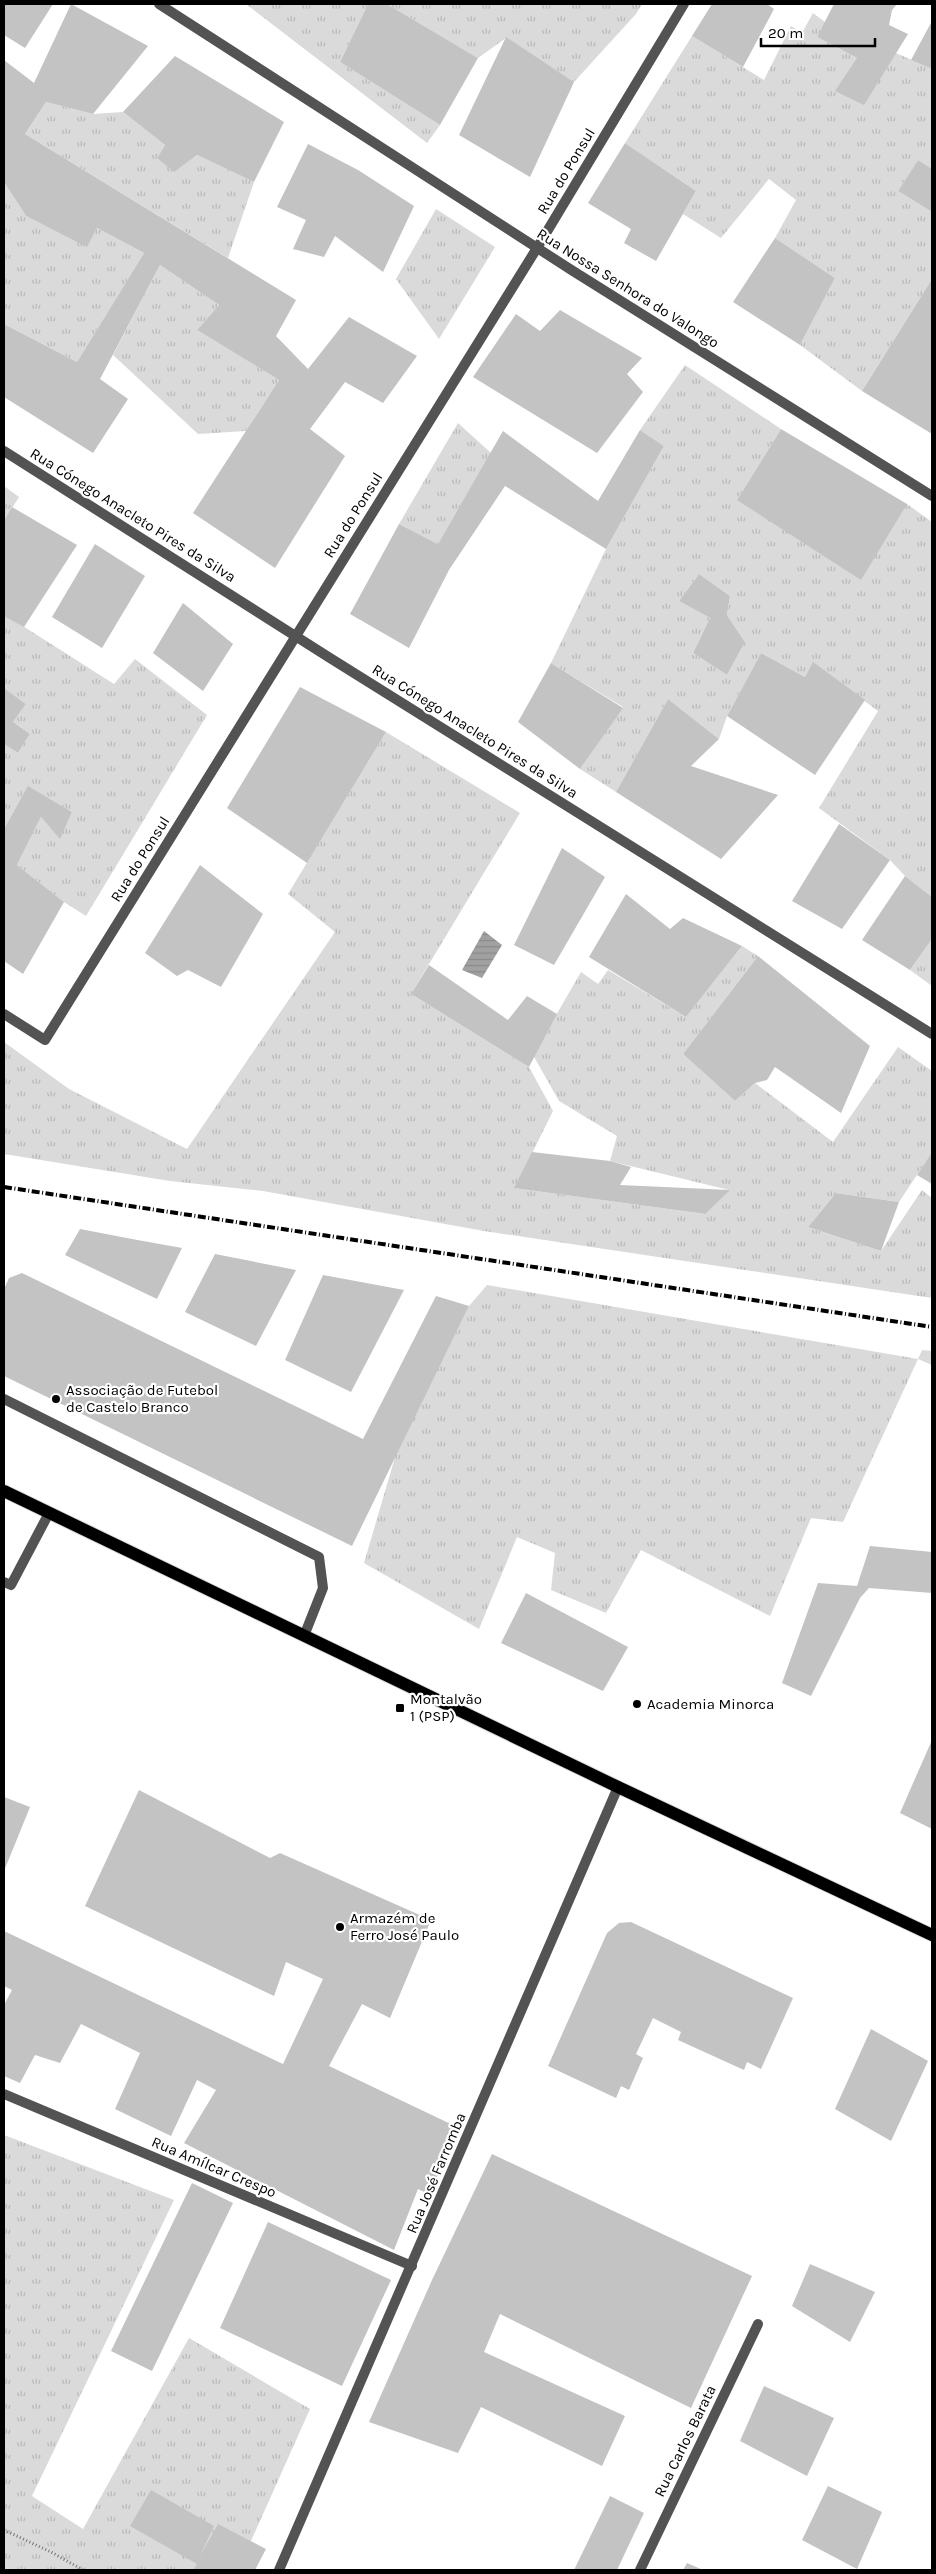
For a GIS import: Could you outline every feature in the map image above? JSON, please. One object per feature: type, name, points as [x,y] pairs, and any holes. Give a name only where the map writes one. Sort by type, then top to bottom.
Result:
[{"type":"main road","points":[[4,1491],[618,1787],[932,1935]]},
{"type":"street","name":"Rua Nossa Senhora do Valongo","points":[[159,4],[537,248],[932,496]]},
{"type":"street","name":"Rua do Ponsul","points":[[4,1014],[45,1040],[537,248],[684,4]]},
{"type":"street","name":"Rua Cónego Anacleto Pires da Silva","points":[[4,451],[295,636],[932,1034]]},
{"type":"street","points":[[4,1399],[318,1557],[323,1588],[304,1636]]},
{"type":"street","points":[[4,1582],[11,1585],[49,1513]]},
{"type":"street","name":"Rua José Farromba","points":[[279,2570],[618,1787]]},
{"type":"street","name":"Rua Amílcar Crespo","points":[[4,2094],[412,2266]]},
{"type":"street","name":"Rua Carlos Barata","points":[[640,2570],[758,2324]]},
{"type":"path","points":[[4,2530],[51,2552],[83,2570]]},
{"type":"green space","points":[[246,4],[368,4],[340,62],[440,125],[427,143]]},
{"type":"green space","points":[[387,4],[642,4],[636,14],[574,82],[506,38],[478,58]]},
{"type":"green space","points":[[813,13],[825,22],[817,37],[857,58],[896,53],[932,69],[932,169],[918,160],[898,191],[932,212],[932,279],[862,391],[800,345],[835,278],[775,238],[796,200],[769,179],[721,238],[683,214],[696,191],[625,143],[692,36],[764,80],[791,26],[802,33]]},
{"type":"green space","points":[[46,102],[93,114],[123,112],[165,145],[157,158],[174,171],[197,155],[254,182],[228,258],[25,134]]},
{"type":"green space","points":[[4,182],[26,216],[87,246],[97,228],[144,253],[77,362],[4,324]]},
{"type":"green space","points":[[436,209],[495,247],[439,339],[396,279]]},
{"type":"green space","points":[[160,265],[219,305],[197,330],[279,380],[246,431],[198,434],[113,355]]},
{"type":"green space","points":[[685,365],[781,429],[737,500],[907,504],[932,522],[932,897],[905,876],[890,860],[819,808],[878,711],[813,663],[805,677],[761,653],[727,716],[719,739],[668,699],[616,792],[580,769],[623,707],[551,663],[606,549],[664,446],[640,430]],"holes":[[[699,574],[730,596],[727,615],[745,642],[727,675],[693,653],[710,618],[679,601]]]},
{"type":"green space","points":[[458,423],[491,453],[438,544],[399,524]]},
{"type":"green space","points":[[4,486],[19,497],[4,521]]},
{"type":"green space","points":[[4,614],[114,684],[135,659],[207,715],[86,916],[64,902],[17,865],[41,817],[60,838],[72,812],[28,787],[4,829],[4,744],[18,753],[30,734],[13,722],[26,704],[4,688]]},
{"type":"green space","points":[[386,732],[520,813],[411,994],[529,1067],[553,1111],[515,1188],[704,1214],[729,1190],[610,1161],[617,1136],[559,1101],[533,1055],[581,972],[598,984],[608,970],[686,1017],[742,946],[758,956],[683,1054],[735,1101],[755,1083],[833,1142],[898,1047],[932,1071],[932,1152],[899,1202],[836,1193],[808,1227],[881,1251],[922,1190],[932,1198],[932,1298],[484,1231],[263,1191],[170,1181],[4,1154],[4,1042],[69,1089],[187,1149],[335,932],[288,894]]},
{"type":"green space","points":[[932,939],[932,986],[910,970]]},
{"type":"green space","points":[[487,1285],[918,1359],[843,1522],[811,1518],[770,1616],[641,1550],[606,1613],[551,1590],[555,1553],[517,1537],[479,1629],[364,1563],[396,1454],[469,1306]]},
{"type":"green space","points":[[922,1350],[932,1351],[932,1365],[918,1359]]},
{"type":"green space","points":[[4,2135],[174,2200],[32,2496],[83,2529],[189,2338],[310,2409],[238,2570],[4,2570]]},
{"type":"shaded area","points":[[484,931],[502,945],[482,978],[462,970]]},
{"type":"building","points":[[4,4],[53,4],[25,48],[4,35]]},
{"type":"building","points":[[71,4],[148,46],[93,114],[46,102],[25,134],[296,300],[276,336],[308,369],[349,317],[417,356],[383,403],[345,382],[310,429],[345,456],[275,568],[193,513],[279,380],[197,330],[219,305],[160,265],[100,379],[128,399],[93,453],[4,397],[4,324],[77,362],[144,253],[97,228],[87,247],[26,216],[4,182],[4,60],[34,83]]},
{"type":"building","points":[[368,4],[387,4],[478,58],[440,125],[340,62]]},
{"type":"building","points":[[712,4],[767,4],[774,9],[743,67],[692,36]]},
{"type":"building","points":[[834,4],[897,4],[892,10],[889,25],[908,34],[864,105],[835,91],[857,58],[817,37]]},
{"type":"building","points":[[932,21],[932,69],[911,60]]},
{"type":"building","points":[[506,37],[574,82],[530,177],[459,135]]},
{"type":"building","points":[[175,56],[284,122],[254,182],[197,155],[174,172],[157,158],[165,145],[123,112]]},
{"type":"building","points":[[625,143],[696,191],[656,261],[624,243],[631,229],[588,203]]},
{"type":"building","points":[[308,144],[358,170],[414,206],[383,272],[335,236],[324,257],[293,249],[306,220],[277,207]]},
{"type":"building","points":[[918,160],[932,169],[932,212],[898,191]]},
{"type":"building","points":[[775,238],[835,278],[800,345],[733,302]]},
{"type":"building","points":[[932,279],[932,434],[862,391]]},
{"type":"building","points":[[560,310],[642,358],[627,374],[643,392],[597,453],[473,377],[516,314],[540,331]]},
{"type":"building","points":[[781,429],[907,504],[861,580],[737,500]]},
{"type":"building","points":[[640,430],[664,446],[606,549],[505,486],[449,570],[409,648],[350,614],[399,524],[438,544],[503,431],[598,501]]},
{"type":"building","points":[[12,507],[77,545],[24,627],[4,616],[4,521]]},
{"type":"building","points":[[95,544],[145,576],[102,648],[52,617]]},
{"type":"building","points":[[699,574],[730,596],[727,615],[745,642],[727,675],[693,653],[710,618],[679,601]]},
{"type":"building","points":[[183,603],[233,644],[203,691],[153,653]]},
{"type":"building","points":[[761,653],[805,677],[813,662],[865,700],[815,775],[727,716]]},
{"type":"building","points":[[551,663],[623,708],[580,769],[518,722]]},
{"type":"building","points":[[300,687],[386,732],[307,863],[227,808]]},
{"type":"building","points":[[4,688],[26,704],[13,722],[30,734],[18,753],[4,744]]},
{"type":"building","points":[[668,699],[719,739],[691,766],[778,795],[721,859],[616,792]]},
{"type":"building","points":[[28,786],[72,812],[60,839],[41,817],[17,865],[64,902],[23,974],[4,961],[4,829]]},
{"type":"building","points":[[839,824],[890,860],[842,929],[792,901]]},
{"type":"building","points":[[562,848],[605,877],[554,965],[514,945]]},
{"type":"building","points":[[200,865],[263,914],[221,987],[188,970],[177,976],[145,953]]},
{"type":"building","points":[[905,876],[932,897],[932,939],[910,970],[862,940]]},
{"type":"building","points":[[626,894],[670,929],[683,918],[742,946],[686,1017],[589,957]]},
{"type":"building","points":[[758,956],[870,1046],[841,1113],[775,1067],[767,1080],[755,1083],[735,1101],[683,1054]]},
{"type":"building","points":[[429,965],[508,1020],[527,996],[557,1014],[529,1067],[411,994]]},
{"type":"building","points":[[532,1152],[610,1161],[631,1167],[620,1185],[730,1190],[705,1214],[514,1188]]},
{"type":"building","points":[[932,1152],[932,1184],[917,1175]]},
{"type":"building","points":[[836,1193],[899,1202],[881,1251],[808,1227]]},
{"type":"building","points":[[80,1229],[182,1248],[157,1299],[65,1255]]},
{"type":"building","points":[[215,1254],[296,1270],[256,1346],[185,1312]]},
{"type":"building","points":[[22,1273],[363,1439],[436,1296],[469,1306],[352,1546],[4,1376],[4,1289],[9,1278]]},
{"type":"building","points":[[323,1275],[404,1290],[351,1392],[285,1360]]},
{"type":"building","points":[[870,1546],[932,1552],[932,1593],[869,1588],[860,1598],[811,1696],[782,1683],[818,1583],[857,1586]]},
{"type":"building","points":[[526,1593],[628,1647],[603,1691],[501,1643]]},
{"type":"building","points":[[932,1740],[932,1829],[900,1813]]},
{"type":"building","points":[[139,1790],[270,1858],[280,1853],[431,1920],[390,2018],[362,2004],[329,2066],[457,2127],[430,2195],[418,2189],[394,2250],[184,2143],[216,2090],[197,2080],[171,2136],[115,2109],[140,2053],[81,2024],[60,2063],[35,2055],[20,2083],[4,2076],[4,2005],[12,1990],[4,1986],[4,1931],[283,2064],[323,1979],[286,1962],[274,1996],[85,1906]]},
{"type":"building","points":[[4,1797],[30,1807],[4,1871]]},
{"type":"building","points":[[631,1922],[793,1998],[761,2069],[747,2062],[744,2070],[678,2040],[681,2032],[653,2018],[636,2054],[643,2058],[629,2090],[621,2086],[616,2098],[548,2066],[607,1933],[619,1923]]},
{"type":"building","points":[[871,2029],[928,2061],[891,2141],[835,2109]]},
{"type":"building","points":[[492,2154],[752,2276],[691,2408],[500,2314],[484,2352],[625,2416],[602,2466],[481,2407],[458,2453],[369,2422],[432,2280]]},
{"type":"building","points":[[192,2183],[233,2203],[152,2371],[111,2351]]},
{"type":"building","points":[[268,2222],[391,2280],[342,2386],[220,2328]]},
{"type":"building","points":[[810,2264],[875,2292],[850,2342],[792,2306]]},
{"type":"building","points":[[764,2386],[834,2418],[807,2476],[740,2441]]},
{"type":"building","points":[[828,2486],[882,2512],[857,2569],[802,2540]]},
{"type":"building","points":[[151,2490],[214,2526],[200,2556],[218,2524],[266,2549],[255,2570],[193,2570],[197,2564],[130,2526]]},
{"type":"building","points":[[610,2496],[644,2513],[617,2570],[574,2570]]},
{"type":"building","points":[[687,2563],[703,2570],[683,2570]]},
{"type":"railway","points":[[4,1187],[932,1327]]},
{"type":"place","name":"Associação de Futebol de Castelo Branco","points":[[56,1399]]},
{"type":"place","name":"Academia Minorca","points":[[637,1704]]},
{"type":"place","name":"Montalvão 1 (PSP)","points":[[400,1708]]},
{"type":"place","name":"Armazém de Ferro José Paulo","points":[[340,1927]]}]
